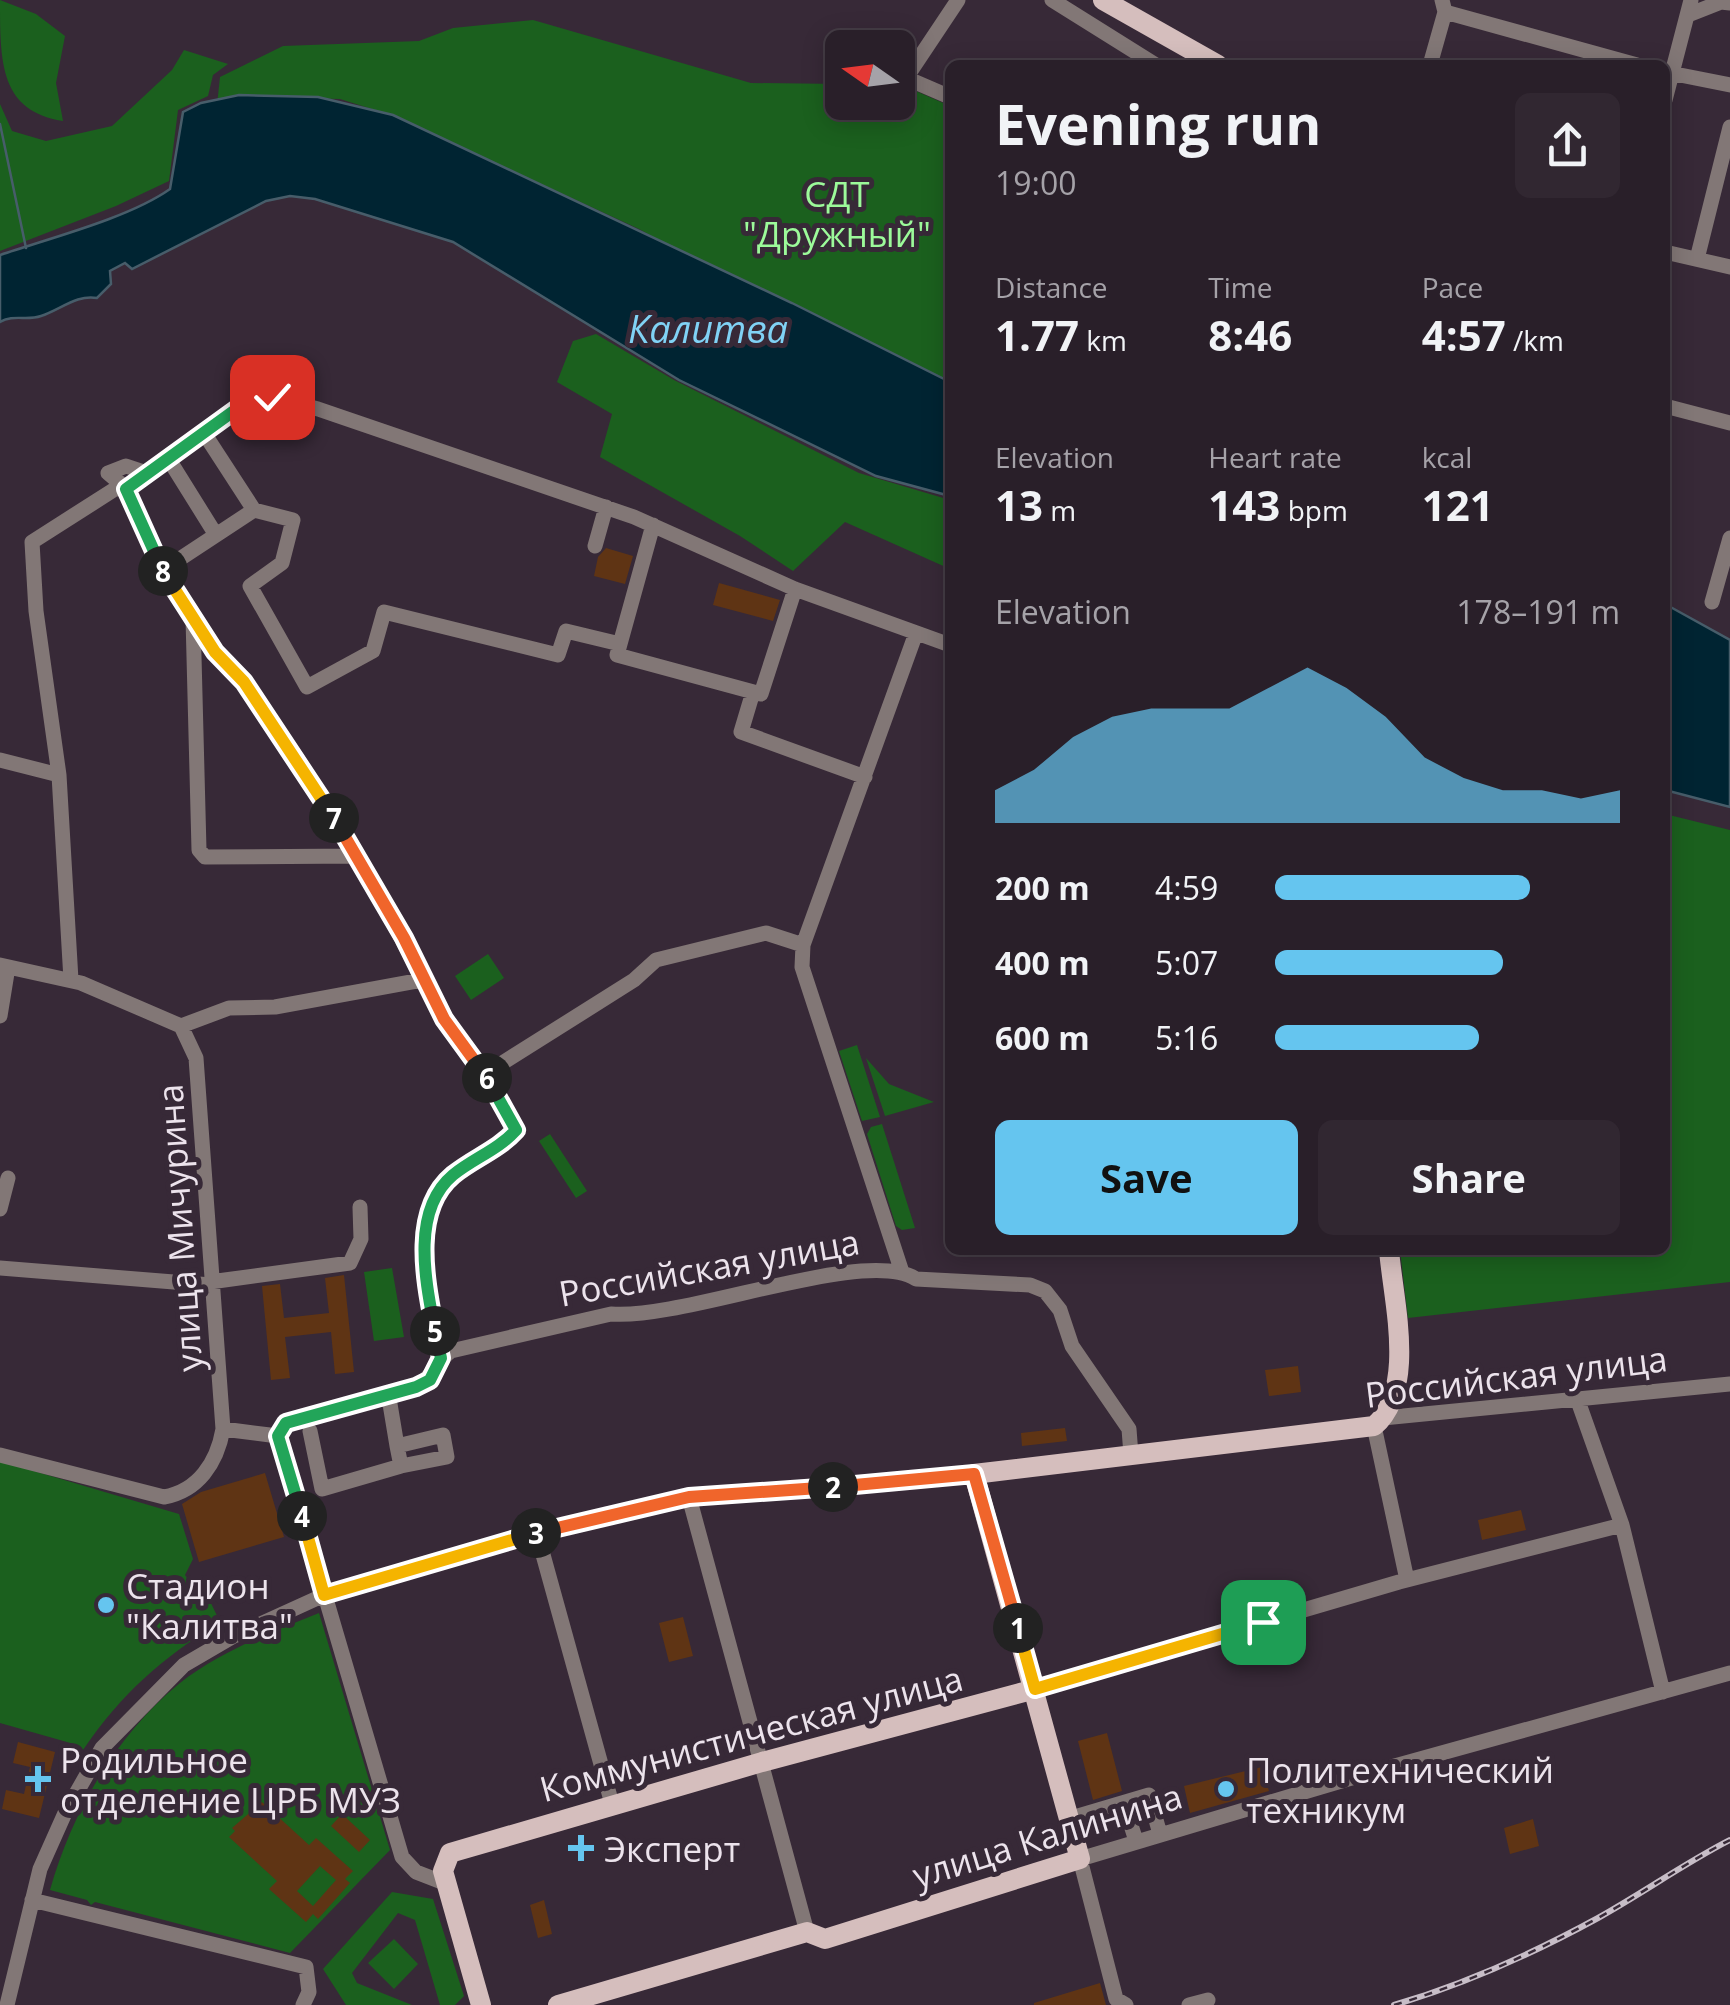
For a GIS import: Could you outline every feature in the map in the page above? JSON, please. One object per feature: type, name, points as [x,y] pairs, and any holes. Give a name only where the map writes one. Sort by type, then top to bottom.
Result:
[{"type":"main road","points":[[1103,0],[1209,60]]},
{"type":"main road","points":[[1378,1422],[1395,1396],[1400,1373],[1388,1255]]},
{"type":"main road","name":"Российская улица","points":[[974,1474],[1378,1422]]},
{"type":"main road","points":[[974,1474],[1080,1858]]},
{"type":"main road","name":"Коммунистическая улица","points":[[447,1884],[444,1871],[450,1853],[612,1804],[1035,1689]]},
{"type":"main road","name":"улица Калинина","points":[[558,2005],[807,1932],[825,1939],[1080,1858]]},
{"type":"main road","points":[[447,1884],[481,2005]]},
{"type":"street","points":[[945,95],[906,78],[958,0]]},
{"type":"street","points":[[1052,0],[1148,60]]},
{"type":"street","points":[[1670,70],[1690,7],[1730,3]]},
{"type":"street","points":[[1431,60],[1444,6],[1621,60]]},
{"type":"street","points":[[1670,73],[1730,85]]},
{"type":"street","points":[[1697,259],[1730,127]]},
{"type":"street","points":[[1670,253],[1730,266]]},
{"type":"street","points":[[71,980],[59,775],[36,611],[32,542],[115,489],[126,489],[242,405],[272,397],[318,409],[606,506],[795,589],[945,643]]},
{"type":"street","points":[[1670,407],[1730,422]]},
{"type":"street","points":[[204,433],[254,510],[294,520],[282,563],[250,586],[306,686],[373,651],[384,612],[558,655],[566,631],[762,694],[795,589]]},
{"type":"street","points":[[168,458],[216,535]]},
{"type":"street","points":[[147,472],[126,466],[108,472],[126,489],[162,570],[193,618],[297,758],[358,856],[444,1019],[484,1074],[516,1130],[502,1145],[451,1176],[436,1193],[426,1231],[426,1271],[441,1358]]},
{"type":"street","points":[[594,546],[606,506]]},
{"type":"street","points":[[162,570],[254,510]]},
{"type":"street","points":[[618,650],[652,526]]},
{"type":"street","points":[[1712,602],[1730,538]]},
{"type":"street","points":[[193,618],[198,850],[205,857],[358,856]]},
{"type":"street","points":[[901,1269],[802,967],[804,945],[916,634]]},
{"type":"street","points":[[752,692],[741,732],[865,776]]},
{"type":"street","points":[[0,760],[59,775]]},
{"type":"street","points":[[484,1074],[634,980],[656,960],[766,934],[804,945]]},
{"type":"street","points":[[0,1016],[4,966],[71,980],[181,1026],[229,1008],[275,1007],[422,980]]},
{"type":"street","name":"улица Мичурина","points":[[181,1026],[196,1058],[223,1430]]},
{"type":"street","points":[[0,1208],[8,1178]]},
{"type":"street","points":[[0,1268],[210,1283],[350,1263],[361,1240],[360,1207]]},
{"type":"street","name":"Российская улица","points":[[278,1436],[286,1423],[384,1398],[430,1380],[441,1358],[451,1351],[611,1314],[669,1309],[863,1268],[901,1269],[916,1279],[1030,1284],[1046,1291],[1060,1310],[1072,1346],[1086,1370],[1129,1429],[1130,1455]]},
{"type":"street","name":"Российская улица","points":[[1378,1422],[1730,1384]]},
{"type":"street","points":[[384,1398],[390,1404],[401,1466]]},
{"type":"street","points":[[1578,1400],[1622,1524],[1663,1692]]},
{"type":"street","points":[[1378,1422],[1408,1580]]},
{"type":"street","points":[[0,1455],[164,1497],[183,1494],[214,1464],[223,1430],[278,1436],[406,1864],[447,1884]]},
{"type":"street","points":[[310,1431],[322,1489],[448,1457],[443,1434],[398,1446]]},
{"type":"street","name":"Российская улица","points":[[7,2005],[40,1869],[65,1812],[102,1748],[184,1664],[232,1637],[324,1595],[537,1533],[689,1497],[974,1474]]},
{"type":"street","points":[[689,1497],[807,1932]]},
{"type":"street","name":"Коммунистическая улица","points":[[1035,1689],[1408,1580],[1622,1524]]},
{"type":"street","points":[[537,1533],[612,1804]]},
{"type":"street","name":"улица Калинина","points":[[1080,1858],[1730,1673]]},
{"type":"street","points":[[1068,1819],[1150,1795],[1160,1834]]},
{"type":"street","points":[[1124,1803],[1136,1841]]},
{"type":"street","points":[[1080,1858],[1116,1999],[1126,2005]]},
{"type":"street","points":[[32,1900],[306,1967],[309,1992],[303,2005]]},
{"type":"street","points":[[1189,2005],[1208,2000]]},
{"type":"green space","points":[[0,0],[36,14],[65,36],[56,83],[63,121],[42,116],[15,95],[3,63]]},
{"type":"green space","name":"СДТ \"Дружный\"","points":[[533,20],[751,83],[825,84],[825,120],[915,120],[915,91],[945,104],[945,379],[839,341],[639,229],[391,115],[340,99],[250,97],[217,105],[220,77],[283,46],[419,41],[453,28]]},
{"type":"green space","points":[[184,50],[228,64],[213,75],[208,96],[178,110],[169,181],[0,251],[0,104],[12,131],[46,141],[112,126],[172,70]]},
{"type":"green space","points":[[596,334],[674,380],[859,473],[945,499],[945,567],[845,522],[793,571],[740,536],[600,457],[612,414],[557,382],[573,341]]},
{"type":"green space","points":[[1670,815],[1730,830],[1730,1282],[1408,1318],[1401,1255],[1670,1255]]},
{"type":"green space","points":[[488,954],[504,978],[471,1000],[455,976]]},
{"type":"green space","points":[[857,1045],[880,1117],[862,1121],[839,1051]]},
{"type":"green space","points":[[866,1058],[889,1084],[934,1102],[885,1116]]},
{"type":"green space","points":[[882,1124],[915,1228],[902,1230],[896,1226],[867,1134],[871,1127]]},
{"type":"green space","points":[[550,1134],[587,1191],[576,1198],[539,1141]]},
{"type":"green space","points":[[392,1268],[404,1337],[374,1341],[364,1272]]},
{"type":"green space","name":"Стадион \"Калитва\"","points":[[0,1461],[179,1514],[193,1559],[185,1575],[201,1599],[209,1599],[220,1622],[144,1678],[83,1750],[0,1723]]},
{"type":"green space","points":[[319,1613],[390,1850],[290,1953],[95,1902],[91,1905],[87,1900],[50,1890],[71,1832],[99,1777],[157,1704],[212,1661]]},
{"type":"green space","points":[[392,1892],[433,1899],[464,1996],[455,2005],[440,2005],[415,1920],[398,1913],[352,1973],[357,1983],[412,2005],[346,2005],[323,1969]]},
{"type":"green space","points":[[394,1939],[418,1964],[394,1989],[368,1963]]},
{"type":"water","name":"Калитва","points":[[239,95],[318,97],[393,115],[945,380],[945,495],[876,476],[679,380],[453,242],[315,199],[290,196],[266,201],[132,269],[125,263],[110,271],[111,284],[97,298],[76,300],[36,317],[0,322],[0,255],[111,218],[170,189],[183,112],[201,103]]},
{"type":"water","points":[[1670,607],[1730,640],[1730,807],[1670,791]]},
{"type":"building","points":[[606,548],[633,556],[625,584],[594,576],[598,557]]},
{"type":"building","points":[[719,583],[780,600],[773,621],[713,605]]},
{"type":"building","points":[[344,1275],[354,1372],[335,1374],[331,1332],[285,1337],[290,1378],[271,1380],[262,1286],[280,1284],[284,1318],[329,1313],[325,1278]]},
{"type":"building","points":[[1298,1366],[1301,1392],[1269,1396],[1265,1370]]},
{"type":"building","points":[[1065,1428],[1067,1441],[1022,1446],[1021,1433]]},
{"type":"building","points":[[265,1473],[284,1537],[199,1562],[182,1504],[201,1492]]},
{"type":"building","points":[[1521,1510],[1526,1530],[1482,1540],[1478,1520]]},
{"type":"building","points":[[683,1617],[693,1656],[669,1662],[659,1623]]},
{"type":"building","points":[[1107,1733],[1122,1791],[1093,1800],[1078,1741]]},
{"type":"building","name":"Родильное отделение ЦРБ МУЗ","points":[[18,1742],[55,1752],[39,1818],[2,1809],[6,1790],[24,1794],[30,1767],[13,1763]]},
{"type":"building","name":"Политехнический техникум","points":[[1262,1767],[1269,1791],[1190,1813],[1184,1786]]},
{"type":"building","points":[[262,1802],[309,1845],[316,1838],[353,1871],[345,1879],[350,1883],[318,1919],[313,1914],[306,1922],[269,1889],[277,1881],[229,1837],[235,1831],[232,1828]],"holes":[[[320,1866],[336,1880],[313,1906],[297,1891]]]},
{"type":"building","points":[[342,1814],[370,1840],[359,1852],[331,1826]]},
{"type":"building","points":[[1533,1819],[1539,1846],[1510,1854],[1504,1828]]},
{"type":"building","points":[[544,1900],[552,1934],[538,1938],[530,1905]]},
{"type":"building","points":[[1100,1983],[1106,2005],[1034,2005],[1034,2003]]},
{"type":"waterway","points":[[0,124],[26,248]]},
{"type":"railway","points":[[1394,2005],[1473,1977],[1549,1943],[1730,1840]]},
{"type":"place","name":"Стадион \"Калитва\"","points":[[106,1605]]},
{"type":"place","name":"Родильное отделение ЦРБ МУЗ","points":[[38,1779]]},
{"type":"place","name":"Политехнический техникум","points":[[1226,1789]]},
{"type":"place","name":"Эксперт","points":[[581,1848]]},
{"type":"route","points":[[272,397],[242,405],[126,489],[162,570],[215,652],[244,682],[297,758],[358,856],[444,1019],[484,1074],[516,1130],[502,1145],[451,1176],[436,1193],[425,1246],[430,1304],[441,1358],[430,1380],[384,1398],[286,1423],[278,1436],[324,1595],[537,1533],[689,1497],[974,1474],[1035,1689],[1263,1622]]}]
